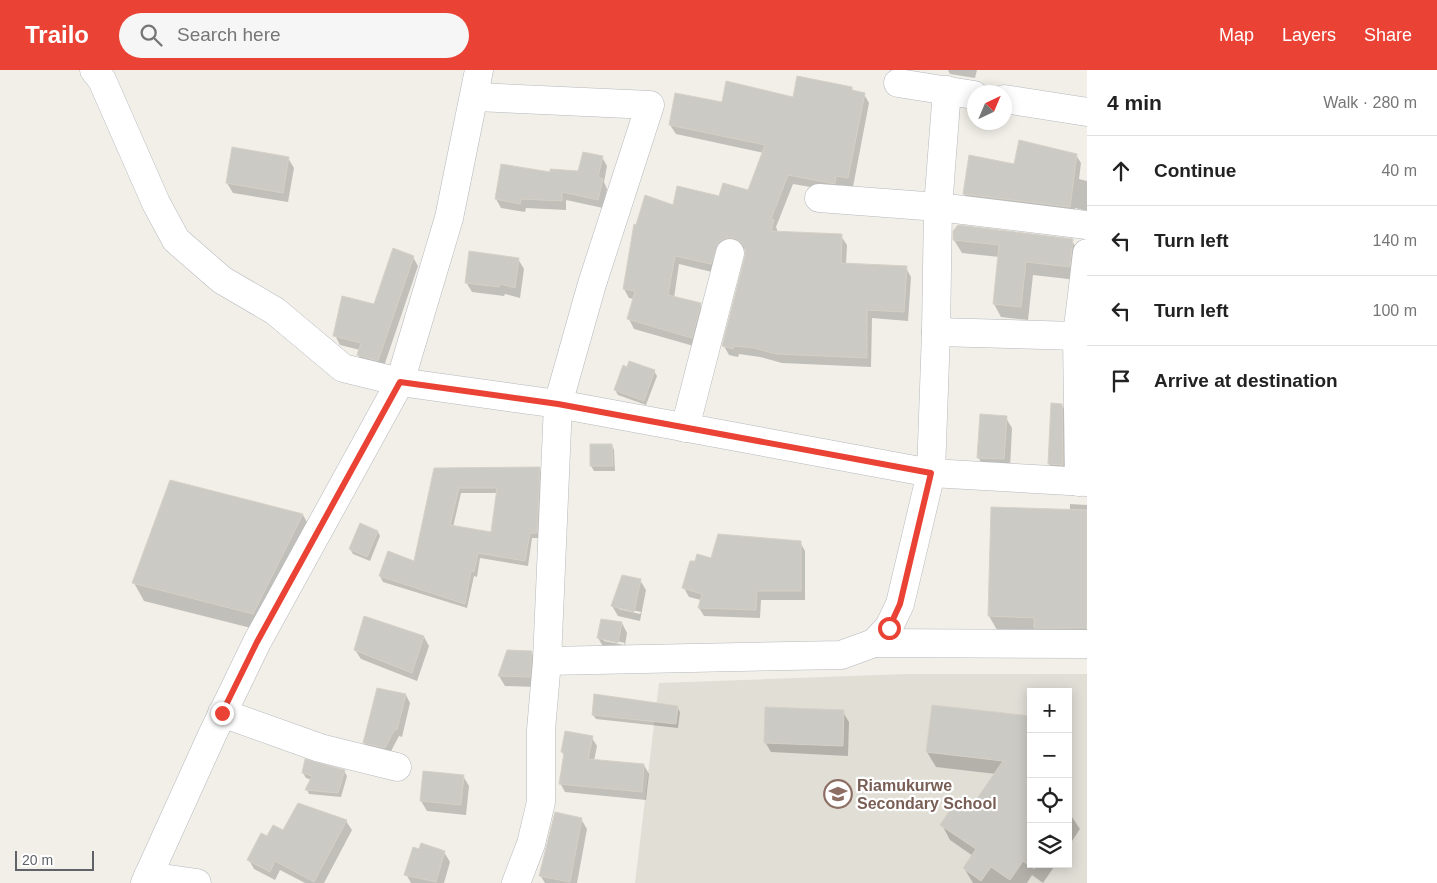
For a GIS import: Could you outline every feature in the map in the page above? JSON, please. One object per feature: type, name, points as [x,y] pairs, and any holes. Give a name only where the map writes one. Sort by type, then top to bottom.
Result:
[{"type":"street","points":[[94,70],[102,80],[156,203],[176,240],[222,280],[276,310],[343,368],[400,382],[558,404],[931,473],[1083,482],[1077,336],[1087,253]]},
{"type":"street","points":[[197,883],[147,879],[222,713],[257,642],[400,382],[449,218],[479,70]]},
{"type":"street","points":[[898,83],[967,94]]},
{"type":"street","points":[[874,643],[889,628],[900,604],[931,473],[938,207],[947,90]]},
{"type":"street","points":[[474,98],[650,104],[592,284],[558,404],[547,661],[541,730],[541,802],[531,844],[516,883]]},
{"type":"street","points":[[1012,100],[1087,112]]},
{"type":"street","points":[[819,198],[938,207],[1087,225]]},
{"type":"street","points":[[685,428],[730,253]]},
{"type":"street","points":[[936,332],[1077,336]]},
{"type":"street","points":[[547,661],[841,655],[874,643],[1087,644]]},
{"type":"street","points":[[222,713],[320,748],[397,767]]},
{"type":"shaded area","name":"Riamukurwe Secondary School","points":[[906,674],[1087,674],[1087,883],[635,883],[659,683]]},
{"type":"building","points":[[797,76],[852,87],[852,90],[865,93],[848,178],[836,176],[835,184],[788,175],[771,219],[774,220],[771,231],[842,234],[841,263],[907,266],[904,312],[867,310],[867,358],[776,354],[754,348],[734,346],[733,349],[722,346],[745,256],[745,248],[741,242],[734,238],[726,238],[719,242],[711,264],[675,256],[668,295],[701,303],[692,338],[627,319],[635,291],[623,289],[634,224],[636,225],[645,195],[673,205],[677,186],[719,196],[723,183],[748,190],[765,145],[669,125],[675,93],[722,102],[726,81],[793,97]]},
{"type":"building","points":[[1019,140],[1077,154],[1070,207],[963,194],[969,155],[1014,164]]},
{"type":"building","points":[[232,147],[289,157],[283,193],[226,183]]},
{"type":"building","points":[[583,152],[603,156],[598,177],[603,179],[598,200],[562,192],[562,201],[521,199],[520,204],[495,199],[501,164],[550,172],[550,169],[578,171]]},
{"type":"building","points":[[958,225],[1073,239],[1070,267],[1026,262],[1021,307],[993,304],[999,245],[953,240],[953,231]]},
{"type":"building","points":[[393,248],[414,256],[378,361],[357,355],[361,343],[333,336],[342,296],[374,304]]},
{"type":"building","points":[[469,251],[519,258],[515,288],[500,284],[499,287],[465,283]]},
{"type":"building","points":[[629,361],[655,370],[644,401],[614,390],[623,365],[627,367]]},
{"type":"building","points":[[1051,403],[1062,404],[1063,465],[1048,464]]},
{"type":"building","points":[[980,414],[1007,416],[1004,459],[977,458]]},
{"type":"building","points":[[590,444],[612,444],[613,466],[590,466]]},
{"type":"building","points":[[540,467],[537,533],[530,533],[525,561],[478,553],[474,572],[471,571],[465,604],[379,576],[388,551],[414,561],[434,468]],"holes":[[[459,488],[497,488],[491,532],[450,525]]]},
{"type":"building","points":[[170,480],[303,514],[253,614],[132,583]]},
{"type":"building","points":[[991,507],[1087,510],[1087,628],[1034,628],[1034,618],[988,616]]},
{"type":"building","points":[[360,523],[378,531],[367,557],[349,549]]},
{"type":"building","points":[[718,534],[801,541],[801,591],[757,591],[756,610],[698,608],[702,594],[682,588],[690,561],[695,561],[697,554],[711,558]]},
{"type":"building","points":[[622,575],[641,579],[634,612],[611,606]]},
{"type":"building","points":[[364,616],[424,636],[412,673],[354,650]]},
{"type":"building","points":[[601,619],[622,622],[618,643],[597,638]]},
{"type":"building","points":[[507,650],[532,651],[530,677],[498,676]]},
{"type":"building","points":[[377,688],[406,694],[397,730],[395,729],[385,748],[363,743]]},
{"type":"building","points":[[594,694],[678,706],[676,724],[592,715]]},
{"type":"building","points":[[932,705],[1027,716],[1027,864],[1023,861],[1010,880],[991,867],[981,881],[963,868],[976,849],[940,825],[958,798],[971,807],[1003,761],[926,752]]},
{"type":"building","points":[[765,707],[844,710],[843,746],[764,743]]},
{"type":"building","points":[[565,731],[593,736],[588,759],[644,764],[642,792],[559,784],[564,753],[561,752]]},
{"type":"building","points":[[305,759],[345,770],[338,793],[305,790],[312,776],[302,773]]},
{"type":"building","points":[[423,771],[464,775],[461,805],[420,801]]},
{"type":"building","points":[[298,803],[347,820],[314,882],[275,861],[270,872],[247,860],[261,833],[267,836],[273,825],[283,830]]},
{"type":"building","points":[[555,812],[582,818],[570,882],[539,876]]},
{"type":"building","points":[[421,843],[445,851],[436,882],[404,875],[413,847],[419,849]]},
{"type":"place","name":"Riamukurwe Secondary School","points":[[838,794]]},
{"type":"route","points":[[222,713],[257,642],[400,382],[558,404],[931,473],[900,604],[889,628]]}]
